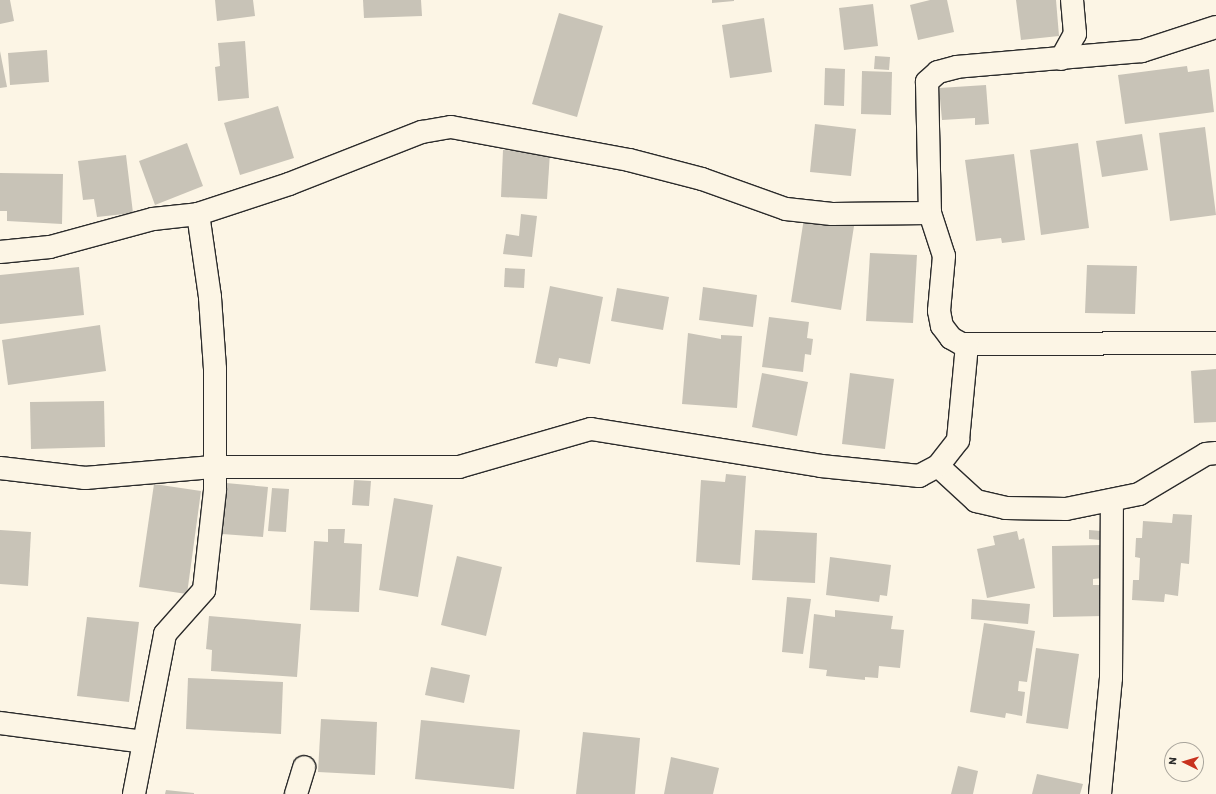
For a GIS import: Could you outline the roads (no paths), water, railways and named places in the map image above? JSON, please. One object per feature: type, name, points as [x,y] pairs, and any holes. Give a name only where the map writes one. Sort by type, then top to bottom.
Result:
[{"type":"street","points":[[1061,59],[1075,34],[1072,0]]},
{"type":"street","points":[[1216,27],[1142,52],[957,67],[938,72],[927,82],[930,213],[944,256],[939,311],[942,326],[951,338],[966,344],[1216,343]]},
{"type":"street","points":[[1075,34],[1101,55]]},
{"type":"street","points":[[0,252],[50,246],[153,218],[198,214],[289,184],[422,132],[451,127],[629,160],[702,180],[786,209],[832,214],[930,213]]},
{"type":"street","points":[[134,794],[165,634],[204,590],[215,490],[215,369],[210,297],[198,214]]},
{"type":"street","points":[[0,468],[85,478],[214,467],[459,467],[591,429],[650,441],[890,475],[919,476],[938,466],[958,440],[966,344]]},
{"type":"street","points":[[938,466],[976,501],[1006,508],[1066,509],[1139,494],[1206,454],[1216,453]]},
{"type":"street","points":[[1100,794],[1111,678],[1112,500]]},
{"type":"street","points":[[0,723],[144,742]]},
{"type":"street","points":[[296,794],[304,767]]}]
